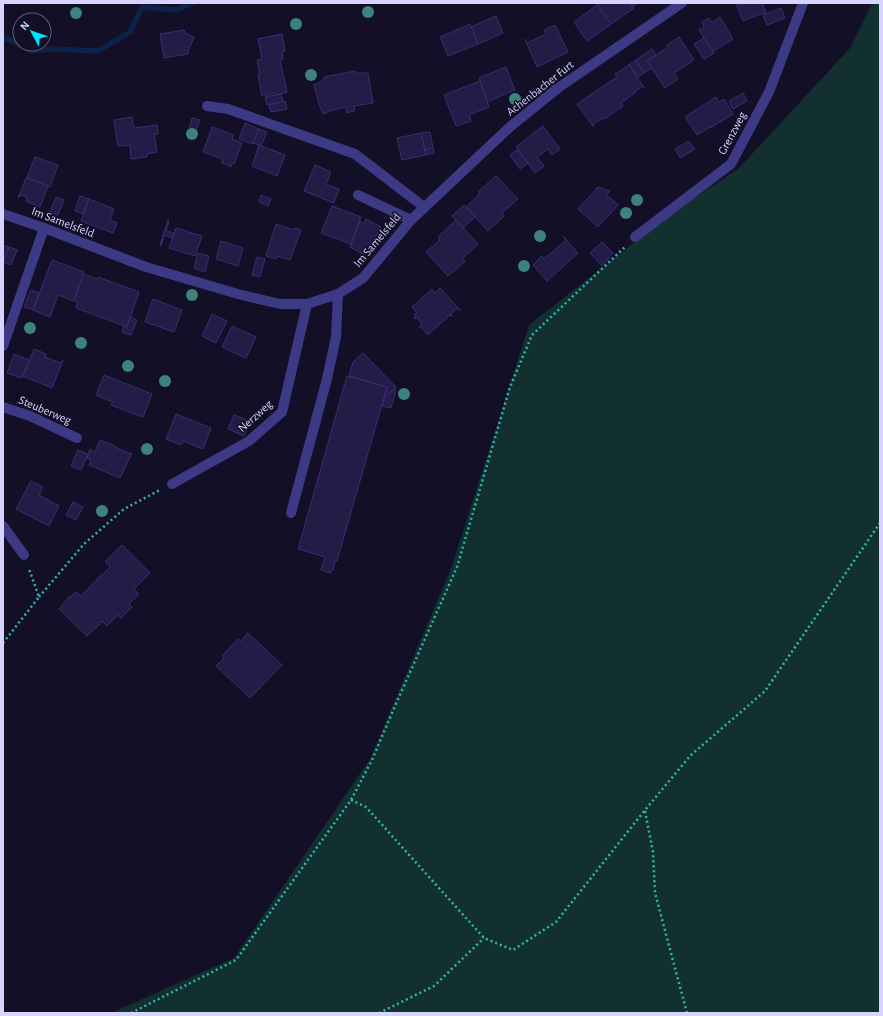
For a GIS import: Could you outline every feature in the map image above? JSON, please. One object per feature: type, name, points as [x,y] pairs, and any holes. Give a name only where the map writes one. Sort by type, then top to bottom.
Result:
[{"type":"street","name":"Achenbacher Furt","points":[[424,207],[511,126],[558,88],[682,3]]},
{"type":"street","name":"Grenzweg","points":[[635,237],[730,164],[769,92],[803,3]]},
{"type":"street","points":[[207,106],[228,109],[355,154],[424,207]]},
{"type":"street","points":[[358,195],[411,220]]},
{"type":"street","name":"Im Samelsfeld","points":[[3,214],[146,267],[238,294],[280,304],[307,304],[338,294],[363,278],[411,220],[424,207]]},
{"type":"street","points":[[3,346],[44,228]]},
{"type":"street","points":[[291,513],[327,379],[336,337],[338,294]]},
{"type":"street","name":"Nerzweg","points":[[172,484],[249,441],[282,412],[307,304]]},
{"type":"street","name":"Steuberweg","points":[[3,407],[30,416],[77,438]]},
{"type":"street","points":[[3,526],[24,555]]},
{"type":"path","points":[[131,1013],[236,960],[351,800],[372,760],[394,706],[457,567],[510,387],[532,335],[635,237]]},
{"type":"path","points":[[3,643],[38,597],[84,544],[124,509],[172,484]]},
{"type":"path","points":[[351,800],[366,807],[484,938],[513,950],[556,922],[690,756],[765,691],[880,523]]},
{"type":"path","points":[[24,555],[38,597]]},
{"type":"path","points":[[645,810],[653,852],[655,893],[687,1013]]},
{"type":"path","points":[[379,1013],[434,986],[484,938]]},
{"type":"green space","points":[[872,3],[880,3],[880,1013],[111,1013],[234,958],[370,759],[452,566],[529,325],[664,219],[739,168],[850,48]]},
{"type":"building","points":[[601,3],[630,3],[634,8],[611,24],[597,5]]},
{"type":"building","points":[[630,3],[638,3],[632,7]]},
{"type":"building","points":[[736,3],[762,3],[766,12],[743,21]]},
{"type":"building","points":[[597,5],[611,24],[587,41],[574,22]]},
{"type":"building","points":[[781,8],[785,18],[767,25],[763,15]]},
{"type":"building","points":[[496,16],[503,33],[478,44],[471,27]]},
{"type":"building","points":[[720,17],[733,39],[712,52],[699,30],[704,27],[702,22],[709,18],[712,23]]},
{"type":"building","points":[[470,24],[478,44],[448,56],[440,37]]},
{"type":"building","points":[[555,25],[568,52],[537,67],[525,39],[527,43],[546,34],[544,30]]},
{"type":"building","points":[[184,30],[185,33],[194,37],[188,54],[164,58],[160,34]]},
{"type":"building","points":[[282,34],[285,51],[282,52],[283,59],[280,60],[287,92],[276,95],[275,93],[262,96],[257,60],[262,59],[258,39]]},
{"type":"building","points":[[679,37],[694,60],[674,73],[678,79],[665,88],[647,61],[668,47],[667,45]]},
{"type":"building","points":[[704,38],[714,53],[704,59],[694,44]]},
{"type":"building","points":[[652,49],[656,55],[647,61],[652,68],[644,73],[636,60]]},
{"type":"building","points":[[636,60],[644,73],[638,77],[629,65]]},
{"type":"building","points":[[629,65],[644,87],[644,88],[643,86],[634,92],[635,93],[621,103],[623,106],[604,119],[603,118],[593,124],[593,126],[577,104],[617,77],[615,74]]},
{"type":"building","points":[[506,67],[515,90],[487,102],[479,78]]},
{"type":"building","points":[[355,71],[356,73],[368,73],[373,103],[354,106],[354,111],[347,113],[346,107],[332,110],[323,114],[314,85],[324,80],[324,77]]},
{"type":"building","points":[[480,81],[489,107],[469,115],[471,121],[456,126],[444,95]]},
{"type":"building","points":[[743,93],[747,101],[733,109],[729,101]]},
{"type":"building","points":[[281,94],[283,102],[267,105],[265,97]]},
{"type":"building","points":[[716,97],[719,102],[724,99],[733,114],[697,135],[685,117]]},
{"type":"building","points":[[285,101],[287,109],[271,112],[269,105]]},
{"type":"building","points":[[132,117],[134,128],[157,125],[158,134],[154,134],[157,152],[147,154],[147,157],[131,159],[130,145],[118,146],[114,120]]},
{"type":"building","points":[[192,118],[200,120],[196,131],[189,129]]},
{"type":"building","points":[[245,123],[259,129],[253,144],[239,139]]},
{"type":"building","points":[[543,126],[560,149],[552,155],[548,149],[537,157],[544,166],[535,173],[516,147]]},
{"type":"building","points":[[212,127],[234,135],[232,139],[242,143],[234,164],[232,163],[231,167],[222,163],[223,159],[203,152]]},
{"type":"building","points":[[259,129],[267,132],[261,146],[253,143]]},
{"type":"building","points":[[430,132],[433,148],[425,150],[421,133]]},
{"type":"building","points":[[421,133],[426,155],[402,160],[397,138]]},
{"type":"building","points":[[689,141],[695,149],[680,158],[675,149]]},
{"type":"building","points":[[259,145],[285,155],[277,176],[252,166]]},
{"type":"building","points":[[433,148],[434,153],[426,155],[425,150]]},
{"type":"building","points":[[517,150],[528,163],[520,169],[510,155]]},
{"type":"building","points":[[35,157],[58,165],[50,187],[27,178]]},
{"type":"building","points":[[315,165],[331,172],[326,184],[339,189],[334,203],[304,191]]},
{"type":"building","points":[[496,176],[518,199],[502,213],[504,216],[488,231],[466,207],[479,195],[479,191]]},
{"type":"building","points":[[26,178],[48,186],[40,207],[26,201],[27,197],[21,195],[18,198]]},
{"type":"building","points":[[598,187],[610,191],[607,195],[618,205],[598,227],[578,209]]},
{"type":"building","points":[[261,195],[271,199],[268,206],[259,202]]},
{"type":"building","points":[[80,196],[89,199],[83,214],[75,211]]},
{"type":"building","points":[[56,197],[64,200],[58,215],[50,212]]},
{"type":"building","points":[[89,199],[114,209],[110,220],[117,223],[113,233],[81,221]]},
{"type":"building","points":[[464,205],[475,217],[463,228],[452,216]]},
{"type":"building","points":[[332,206],[361,217],[351,244],[321,233]]},
{"type":"building","points":[[366,219],[381,227],[365,255],[350,247],[360,221],[364,224]]},
{"type":"building","points":[[168,220],[166,231],[174,233],[173,238],[164,235],[161,246],[160,245]]},
{"type":"building","points":[[456,220],[478,244],[463,258],[465,261],[448,276],[426,252],[440,240],[439,236]]},
{"type":"building","points":[[276,224],[294,230],[295,228],[301,230],[290,260],[277,256],[276,259],[266,256]]},
{"type":"building","points":[[176,228],[202,236],[195,256],[169,248]]},
{"type":"building","points":[[563,236],[578,253],[547,281],[533,265],[542,256],[544,259],[566,240]]},
{"type":"building","points":[[221,241],[243,248],[238,266],[216,259]]},
{"type":"building","points":[[602,242],[613,253],[602,266],[590,253]]},
{"type":"building","points":[[3,245],[9,247],[3,263]]},
{"type":"building","points":[[9,247],[17,250],[11,265],[3,262]]},
{"type":"building","points":[[198,253],[209,256],[205,272],[194,268]]},
{"type":"building","points":[[257,257],[265,259],[260,277],[252,275]]},
{"type":"building","points":[[52,260],[84,272],[74,301],[58,295],[50,317],[33,310]]},
{"type":"building","points":[[83,274],[97,279],[98,277],[139,292],[127,327],[76,308],[78,302],[74,301]]},
{"type":"building","points":[[440,288],[461,311],[457,308],[451,314],[452,316],[450,315],[428,335],[421,327],[419,327],[422,324],[414,315],[417,313],[412,307],[432,289],[435,293]]},
{"type":"building","points":[[31,290],[39,293],[33,310],[24,307]]},
{"type":"building","points":[[153,299],[182,310],[174,332],[145,322]]},
{"type":"building","points":[[212,314],[227,321],[216,343],[202,336]]},
{"type":"building","points":[[130,317],[137,320],[131,335],[122,332],[124,325],[127,327]]},
{"type":"building","points":[[232,326],[256,337],[246,358],[222,347]]},
{"type":"building","points":[[34,349],[46,354],[45,357],[61,363],[63,360],[52,388],[23,376]]},
{"type":"building","points":[[363,353],[396,387],[384,399],[387,387],[349,376],[353,362]]},
{"type":"building","points":[[14,354],[29,360],[22,378],[7,373]]},
{"type":"building","points":[[104,375],[152,394],[143,417],[111,405],[113,402],[96,395]]},
{"type":"building","points":[[347,376],[387,387],[337,561],[335,560],[333,570],[330,573],[321,570],[325,557],[298,549]]},
{"type":"building","points":[[394,389],[396,391],[391,408],[382,406],[384,399]]},
{"type":"building","points":[[176,414],[211,428],[203,449],[183,441],[181,445],[166,439]]},
{"type":"building","points":[[234,415],[250,421],[244,436],[228,429]]},
{"type":"building","points":[[100,440],[130,454],[132,453],[120,478],[89,465],[91,460],[87,458],[90,449],[95,452]]},
{"type":"building","points":[[78,450],[88,454],[81,470],[71,466]]},
{"type":"building","points":[[31,481],[43,487],[39,495],[59,506],[49,526],[16,509]]},
{"type":"building","points":[[73,502],[83,507],[76,520],[66,515]]},
{"type":"building","points":[[122,545],[150,573],[134,589],[139,594],[129,604],[132,607],[121,618],[118,615],[107,626],[102,621],[87,636],[59,609],[70,596],[71,597],[76,592],[81,596],[110,567],[105,562]]},
{"type":"building","points":[[248,633],[282,665],[250,698],[216,666],[224,658],[222,656],[238,639],[241,641]]},
{"type":"waterway","points":[[3,37],[32,51],[49,49],[98,51],[130,32],[142,7],[176,10],[193,3]]}]
